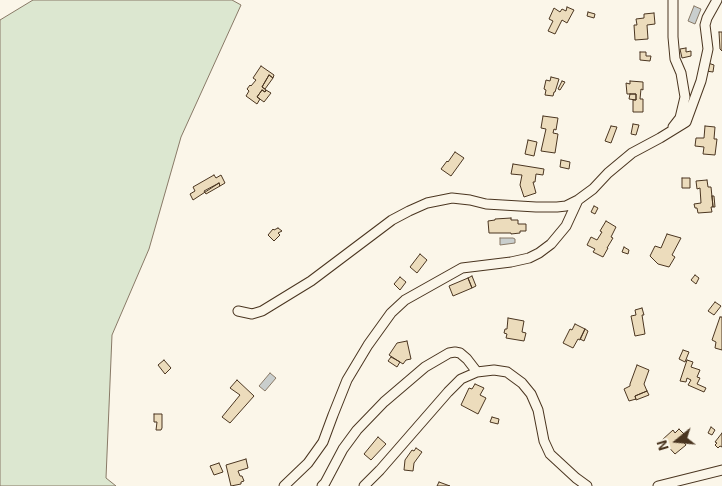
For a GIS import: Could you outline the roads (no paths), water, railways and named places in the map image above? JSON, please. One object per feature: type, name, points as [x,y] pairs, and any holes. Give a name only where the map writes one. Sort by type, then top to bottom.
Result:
[{"type":"street","points":[[666,134],[680,118],[685,97],[681,73],[675,59],[673,0]]},
{"type":"street","points":[[238,310],[252,314],[262,311],[311,282],[392,220],[427,203],[452,198],[486,204],[557,207],[566,206],[578,200],[632,154],[686,122],[701,81],[708,49],[705,25],[717,0]]},
{"type":"street","points":[[284,486],[308,463],[323,442],[347,380],[391,312],[406,300],[462,268],[511,262],[539,253],[551,244],[566,226],[578,200]]},
{"type":"street","points":[[322,486],[343,449],[357,430],[384,402],[420,371],[449,353],[456,352],[467,359],[477,372]]},
{"type":"street","points":[[364,486],[461,379],[477,372],[494,370],[507,372],[522,383],[532,394],[538,410],[544,441],[550,454],[587,486]]},
{"type":"street","points":[[658,486],[722,470]]}]
